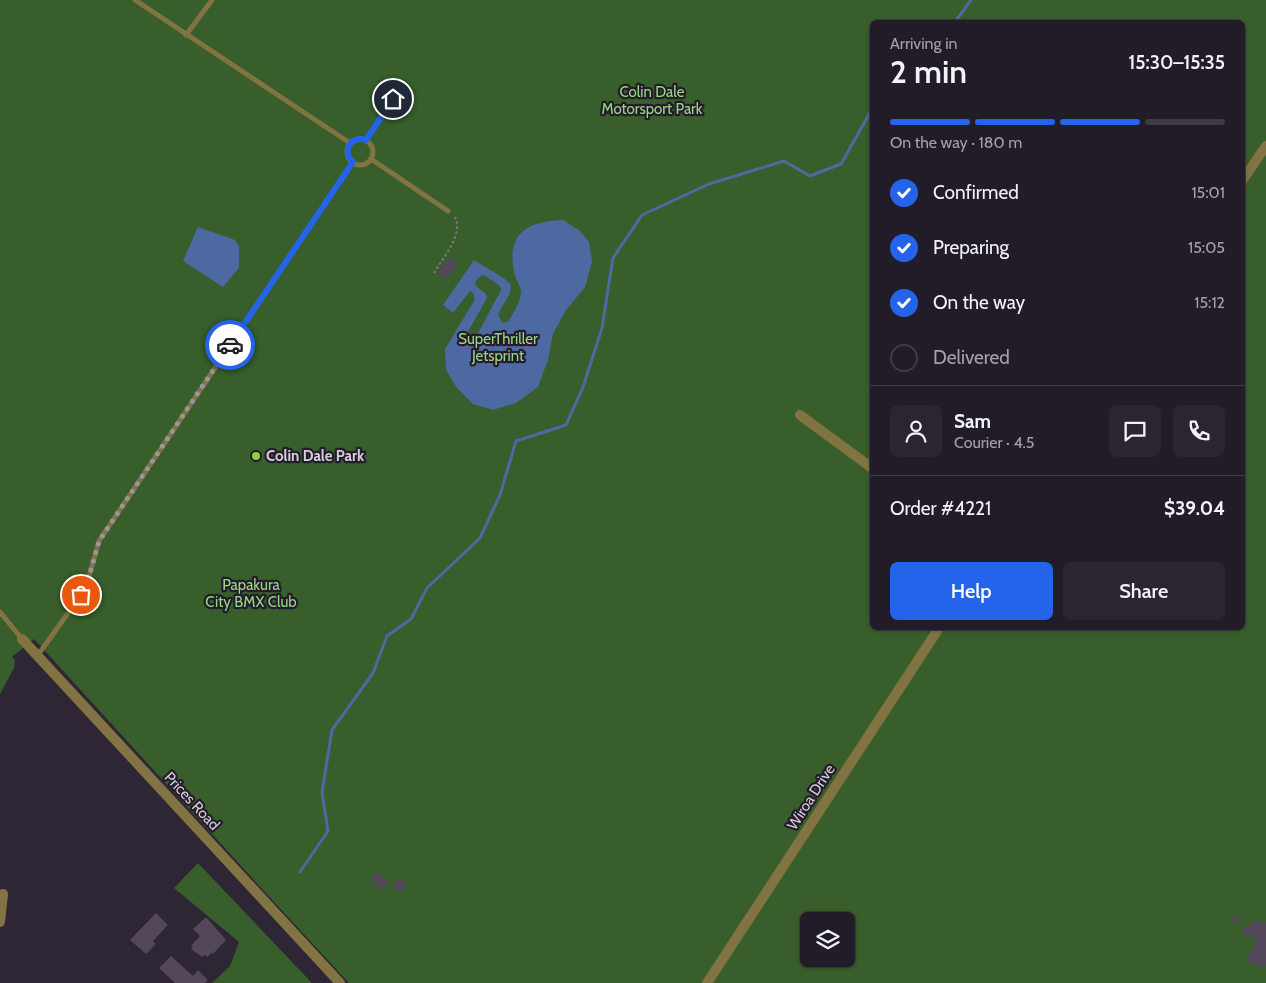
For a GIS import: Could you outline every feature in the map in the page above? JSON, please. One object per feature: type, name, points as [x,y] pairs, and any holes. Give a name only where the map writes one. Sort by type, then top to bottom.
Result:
[{"type":"street","points":[[1245,177],[1266,146]]},
{"type":"street","points":[[800,415],[870,467]]},
{"type":"street","name":"Wiroa Drive","points":[[707,983],[938,630]]},
{"type":"street","name":"Prices Road","points":[[22,639],[340,983]]},
{"type":"street","points":[[0,922],[3,894]]},
{"type":"lane","points":[[135,0],[350,143]]},
{"type":"lane","points":[[186,34],[212,0]]},
{"type":"lane","points":[[366,140],[401,88]]},
{"type":"lane","points":[[358,139],[370,142],[373,150],[371,159],[365,164],[353,162],[347,151],[350,143],[358,139]]},
{"type":"lane","points":[[371,159],[448,211]]},
{"type":"lane","points":[[37,656],[81,595],[90,573],[99,541],[353,162]]},
{"type":"lane","points":[[0,612],[22,639]]},
{"type":"path","points":[[434,273],[456,236],[458,224],[455,216],[448,211]]},
{"type":"green space","points":[[0,0],[1266,0],[1266,983],[349,983],[34,639],[12,657],[15,660],[14,668],[0,694]]},
{"type":"green space","points":[[198,863],[312,983],[212,983],[230,966],[239,942],[174,888]]},
{"type":"water","points":[[563,220],[580,231],[589,242],[592,262],[585,287],[566,310],[553,334],[548,360],[538,387],[516,403],[493,410],[473,404],[457,388],[446,370],[445,349],[474,301],[474,295],[470,291],[453,313],[443,305],[474,260],[505,279],[511,285],[510,293],[498,314],[502,323],[508,322],[521,294],[512,259],[513,248],[522,232],[539,223]],"holes":[[[484,275],[500,286],[501,290],[475,339],[469,340],[466,335],[487,298],[486,294],[475,285],[476,281]]]},
{"type":"water","points":[[198,227],[235,240],[239,246],[239,268],[223,287],[183,261]]},
{"type":"building","points":[[449,257],[458,265],[446,279],[437,272]]},
{"type":"building","points":[[377,872],[389,883],[381,890],[370,879]]},
{"type":"building","points":[[400,878],[407,885],[399,892],[392,885]]},
{"type":"building","points":[[156,913],[168,925],[153,941],[156,944],[146,954],[130,940]]},
{"type":"building","points":[[1234,915],[1242,917],[1241,921],[1238,920],[1237,924],[1232,923]]},
{"type":"building","points":[[206,917],[226,940],[213,954],[202,957],[191,949],[193,947],[191,946],[200,936],[193,929]]},
{"type":"building","points":[[1251,921],[1266,923],[1266,966],[1263,965],[1263,968],[1257,967],[1257,964],[1246,962],[1248,953],[1252,954],[1255,937],[1242,934],[1243,926],[1250,927]]},
{"type":"building","points":[[171,956],[193,976],[198,970],[208,980],[205,983],[175,983],[159,968]]},
{"type":"waterway","points":[[956,20],[971,0]]},
{"type":"waterway","points":[[300,872],[328,831],[322,792],[332,730],[373,673],[387,636],[411,619],[427,588],[480,538],[500,495],[516,441],[566,425],[583,387],[602,328],[613,258],[642,215],[709,184],[784,161],[810,176],[841,164],[870,113]]},
{"type":"way so far","points":[[81,595],[90,573],[99,541],[230,345]]},
{"type":"place","name":"Colin Dale Park","points":[[256,456]]},
{"type":"route","points":[[230,345],[353,162],[348,156],[347,151],[350,143],[358,139],[366,140],[393,99]]},
{"type":"park label","name":"Colin Dale Motorsport Park","points":[[652,100]]},
{"type":"park label","name":"SuperThriller Jetsprint","points":[[498,348]]},
{"type":"park label","name":"Papakura City BMX Club","points":[[251,594]]}]
